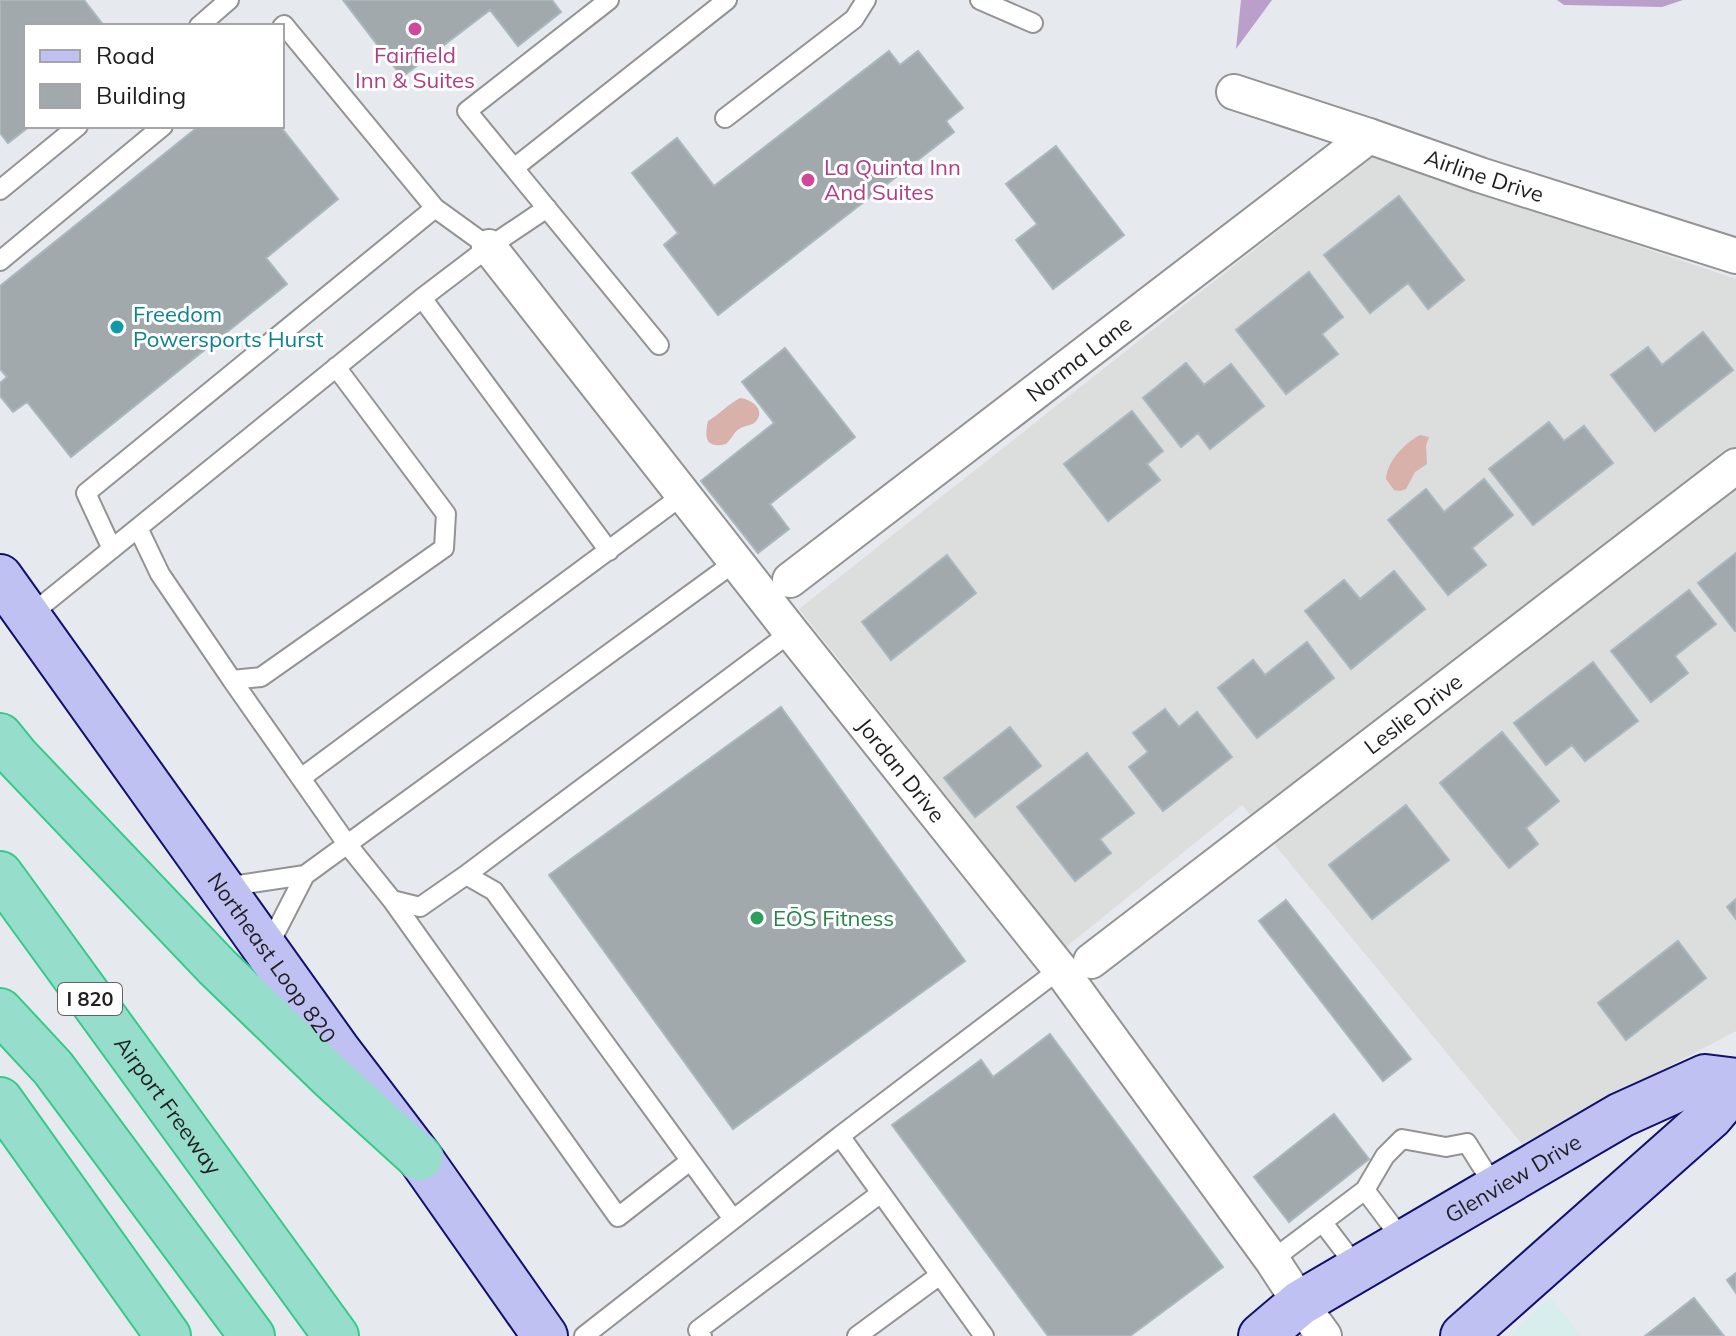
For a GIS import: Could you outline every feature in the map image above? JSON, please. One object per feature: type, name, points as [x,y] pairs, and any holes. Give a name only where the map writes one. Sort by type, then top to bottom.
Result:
[{"type":"highway","points":[[0,736],[217,967],[420,1158]]},
{"type":"highway","name":"Airport Freeway","points":[[0,874],[336,1336]]},
{"type":"highway","points":[[0,1011],[53,1068],[252,1336]]},
{"type":"highway","points":[[0,1100],[168,1336]]},
{"type":"main road","name":"Northeast Loop 820","points":[[0,577],[545,1336]]},
{"type":"main road","name":"Glenview Drive","points":[[1261,1336],[1312,1320],[1359,1270],[1621,1115],[1705,1077],[1736,1084],[1711,1116],[1463,1336]]},
{"type":"street","name":"Airline Drive","points":[[1234,92],[1480,175],[1736,256]]},
{"type":"street","name":"Norma Lane","points":[[790,580],[1369,136]]},
{"type":"street","name":"Jordan Drive","points":[[489,247],[791,632],[1076,965],[1312,1320]]},
{"type":"street","name":"Leslie Drive","points":[[1076,965],[1736,466]]},
{"type":"lane","points":[[201,24],[229,0]]},
{"type":"lane","points":[[609,0],[467,111],[659,345]]},
{"type":"lane","points":[[514,168],[727,0]]},
{"type":"lane","points":[[725,118],[854,19],[866,0]]},
{"type":"lane","points":[[980,0],[1033,23]]},
{"type":"lane","points":[[284,25],[435,208],[489,247]]},
{"type":"lane","points":[[0,190],[76,128]]},
{"type":"lane","points":[[0,261],[161,128]]},
{"type":"lane","points":[[112,549],[86,493],[435,208]]},
{"type":"lane","points":[[29,616],[422,298],[547,208]]},
{"type":"lane","points":[[422,298],[609,551]]},
{"type":"lane","points":[[232,680],[261,677],[444,548],[446,514],[336,367]]},
{"type":"lane","points":[[301,778],[683,495]]},
{"type":"lane","points":[[138,528],[160,574],[232,680],[618,1217],[690,1161]]},
{"type":"lane","points":[[266,949],[305,875],[735,562]]},
{"type":"lane","points":[[392,900],[420,907],[791,632]]},
{"type":"lane","points":[[222,887],[305,875]]},
{"type":"lane","points":[[466,875],[494,891],[733,1219]]},
{"type":"lane","points":[[584,1336],[840,1136],[1076,965]]},
{"type":"lane","points":[[840,1136],[984,1336]]},
{"type":"lane","points":[[1272,1260],[1365,1190],[1385,1156],[1402,1139],[1446,1147],[1467,1143],[1496,1189]]},
{"type":"lane","points":[[1365,1190],[1404,1243]]},
{"type":"lane","points":[[702,1336],[698,1330],[881,1193]]},
{"type":"lane","points":[[1323,1223],[1359,1270]]},
{"type":"lane","points":[[857,1336],[940,1275]]},
{"type":"shaded area","points":[[1241,0],[1272,0],[1236,49]]},
{"type":"shaded area","points":[[1557,0],[1683,0],[1662,7],[1564,5]]},
{"type":"shaded area","points":[[1373,156],[1736,279],[1736,1031],[1522,1144],[1242,805],[1066,947],[799,609]]},
{"type":"shaded area","points":[[740,398],[758,408],[757,420],[735,432],[726,444],[710,443],[706,432],[708,421]]},
{"type":"shaded area","points":[[1420,435],[1429,437],[1427,464],[1415,472],[1406,489],[1394,490],[1386,479],[1393,459]]},
{"type":"shaded area","points":[[1550,1296],[1581,1336],[1509,1336]]},
{"type":"building","points":[[0,0],[84,0],[102,24],[24,24],[24,128],[27,128],[8,143],[0,133]]},
{"type":"building","name":"Fairfield Inn & Suites","points":[[343,0],[552,0],[561,12],[518,46],[490,10],[402,77]]},
{"type":"building","name":"La Quinta Inn And Suites","points":[[889,51],[900,65],[918,51],[963,108],[946,121],[954,132],[718,315],[664,245],[678,233],[632,173],[677,138],[714,186]]},
{"type":"building","name":"Freedom Powersports Hurst","points":[[197,128],[282,128],[338,199],[266,258],[287,284],[71,457],[27,402],[13,412],[0,396],[0,383],[7,377],[0,369],[0,286]]},
{"type":"building","points":[[1056,146],[1124,235],[1053,289],[1016,240],[1037,224],[1006,184]]},
{"type":"building","points":[[1399,196],[1464,280],[1428,309],[1408,283],[1370,313],[1324,255]]},
{"type":"building","points":[[1309,272],[1343,317],[1322,334],[1338,354],[1286,394],[1236,330]]},
{"type":"building","points":[[1703,332],[1733,370],[1655,431],[1611,375],[1648,347],[1662,365]]},
{"type":"building","points":[[785,348],[855,437],[770,504],[789,529],[758,553],[701,481],[774,423],[742,382]]},
{"type":"building","points":[[1186,363],[1204,385],[1231,364],[1264,406],[1210,449],[1198,433],[1181,447],[1143,398]]},
{"type":"building","points":[[1132,411],[1163,451],[1147,464],[1160,480],[1108,521],[1064,464]]},
{"type":"building","points":[[1549,422],[1564,441],[1584,426],[1613,463],[1533,525],[1489,469]]},
{"type":"building","points":[[1484,479],[1513,515],[1472,548],[1486,565],[1448,595],[1388,520],[1426,489],[1444,512]]},
{"type":"building","points":[[1736,553],[1736,631],[1735,631],[1698,583]]},
{"type":"building","points":[[947,555],[976,593],[891,660],[862,622]]},
{"type":"building","points":[[1394,571],[1425,609],[1351,669],[1305,611],[1344,580],[1360,599]]},
{"type":"building","points":[[1689,590],[1716,624],[1675,656],[1688,673],[1651,702],[1611,651]]},
{"type":"building","points":[[1307,642],[1334,678],[1257,738],[1218,688],[1253,660],[1265,675]]},
{"type":"building","points":[[1593,662],[1638,721],[1585,761],[1572,745],[1546,765],[1514,723]]},
{"type":"building","name":"EŌS Fitness","points":[[781,707],[965,961],[733,1129],[549,875]]},
{"type":"building","points":[[1165,709],[1179,727],[1197,712],[1232,757],[1163,811],[1129,767],[1148,752],[1133,733]]},
{"type":"building","points":[[1010,727],[1041,766],[975,817],[944,778]]},
{"type":"building","points":[[1502,732],[1559,801],[1526,828],[1538,844],[1509,868],[1440,783]]},
{"type":"building","points":[[1087,753],[1134,813],[1100,839],[1111,853],[1075,881],[1017,807]]},
{"type":"building","points":[[1406,805],[1449,860],[1372,919],[1329,865]]},
{"type":"building","points":[[1736,899],[1736,919],[1727,907]]},
{"type":"building","points":[[1286,900],[1411,1059],[1383,1081],[1259,921]]},
{"type":"building","points":[[1678,941],[1706,978],[1626,1040],[1598,1003]]},
{"type":"building","points":[[1050,1034],[1223,1267],[1130,1336],[1048,1336],[892,1125],[981,1060],[993,1077]]},
{"type":"building","points":[[1334,1114],[1369,1159],[1289,1222],[1254,1177]]},
{"type":"building","points":[[1736,1273],[1736,1293],[1727,1280]]},
{"type":"building","points":[[1694,1298],[1724,1336],[1645,1336]]},
{"type":"place","name":"Fairfield Inn & Suites","points":[[415,29]]},
{"type":"place","name":"La Quinta Inn And Suites","points":[[808,180]]},
{"type":"place","name":"Freedom Powersports Hurst","points":[[117,327]]},
{"type":"place","name":"EŌS Fitness","points":[[757,918]]}]
